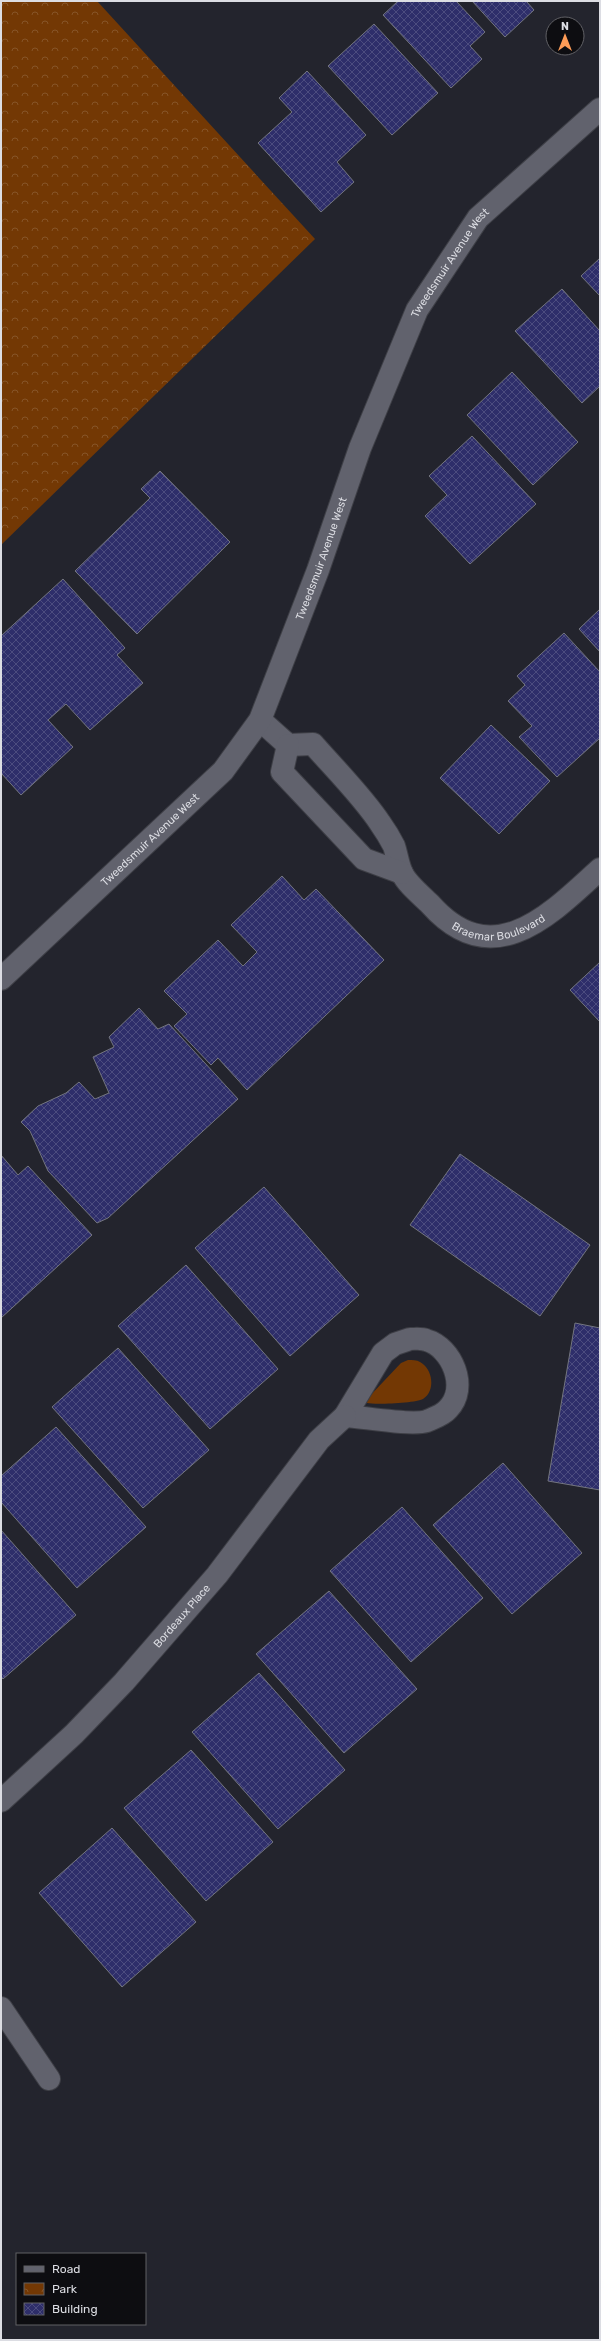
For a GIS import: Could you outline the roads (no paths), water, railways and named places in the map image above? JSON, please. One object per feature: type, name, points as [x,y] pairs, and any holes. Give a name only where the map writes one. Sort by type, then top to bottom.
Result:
[{"type":"street","name":"Tweedsmuir Avenue West","points":[[1,979],[223,771],[260,720],[318,570],[360,448],[418,310],[478,218],[600,109]]},
{"type":"street","points":[[260,720],[288,745]]},
{"type":"street","name":"Braemar Boulevard","points":[[402,873],[364,859],[282,772],[288,745],[313,744],[380,822],[394,847],[402,873],[449,923],[469,934],[494,938],[520,932],[548,915],[600,870]]},
{"type":"street","name":"Bordeaux Place","points":[[1,1801],[74,1734],[124,1682],[217,1575],[319,1440],[345,1416],[379,1359],[395,1344],[410,1339],[426,1340],[438,1346],[448,1356],[455,1368],[457,1382],[455,1396],[448,1409],[437,1417],[425,1422],[408,1422],[345,1416]]},
{"type":"street","points":[[1,2008],[49,2079]]}]
